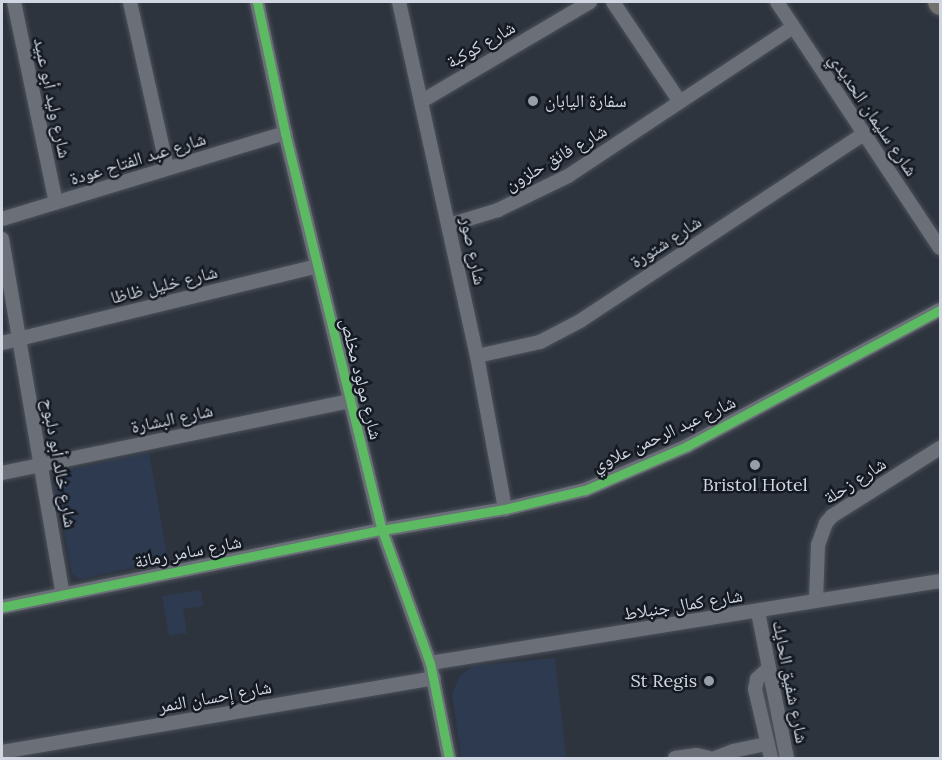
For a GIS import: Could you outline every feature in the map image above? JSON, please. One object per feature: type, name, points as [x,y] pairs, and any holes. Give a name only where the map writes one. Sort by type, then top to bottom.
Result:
[{"type":"street","name":"شارع وليد أبو عبيد","points":[[14,2],[56,203]]},
{"type":"street","points":[[130,2],[167,168]]},
{"type":"street","name":"شارع مولود مخلص","points":[[257,2],[285,132],[349,401],[382,530],[430,663],[449,759]]},
{"type":"street","name":"شارع صور","points":[[399,2],[450,225],[505,509]]},
{"type":"street","name":"شارع كوكبة","points":[[422,100],[590,2]]},
{"type":"street","points":[[613,2],[680,102]]},
{"type":"street","name":"شارع سليمان الحديدي","points":[[777,2],[940,248]]},
{"type":"street","name":"شارع فائق حلزون","points":[[450,225],[498,210],[545,189],[589,163],[793,27]]},
{"type":"street","name":"شارع عبد الفتاح عودة","points":[[2,219],[285,132]]},
{"type":"street","name":"شارع شتورة","points":[[477,356],[540,342],[580,321],[864,134]]},
{"type":"street","name":"شارع خالد أبو دلبوح","points":[[2,239],[63,594]]},
{"type":"street","name":"شارع خليل ظاظا","points":[[19,339],[317,266]]},
{"type":"street","name":"شارع عبد الرحمن علاوي","points":[[382,530],[505,509],[585,490],[687,446],[940,310]]},
{"type":"street","points":[[2,343],[19,339]]},
{"type":"street","name":"شارع البشارة","points":[[2,473],[349,401]]},
{"type":"street","name":"شارع زحلة","points":[[816,600],[818,545],[826,523],[832,516],[940,448]]},
{"type":"street","name":"شارع سامر رمانة","points":[[2,607],[382,530]]},
{"type":"street","name":"شارع كمال جنبلاط","points":[[430,663],[940,581]]},
{"type":"street","name":"شارع شفيق الحايك","points":[[758,612],[787,759]]},
{"type":"street","points":[[768,669],[754,684],[771,759]]},
{"type":"street","name":"شارع إحسان النمر","points":[[2,752],[434,678]]},
{"type":"street","points":[[715,759],[733,751],[767,744]]},
{"type":"street","points":[[675,759],[697,756],[709,759]]},
{"type":"shaded area","points":[[149,453],[168,560],[83,579],[77,578],[72,574],[54,480],[58,474],[66,470]]},
{"type":"shaded area","points":[[201,590],[203,606],[183,609],[187,633],[169,636],[162,596]]},
{"type":"shaded area","points":[[555,658],[566,758],[461,758],[452,694],[459,677],[472,666]]},
{"type":"cycle path","points":[[257,2],[285,133],[382,530],[430,663],[449,758]]},
{"type":"cycle path","points":[[2,607],[382,530],[505,509],[585,490],[687,446],[940,310]]},
{"type":"place","name":"سفارة اليابان","points":[[533,101]]},
{"type":"place","name":"Bristol Hotel","points":[[755,465]]},
{"type":"place","name":"St Regis","points":[[709,681]]}]
